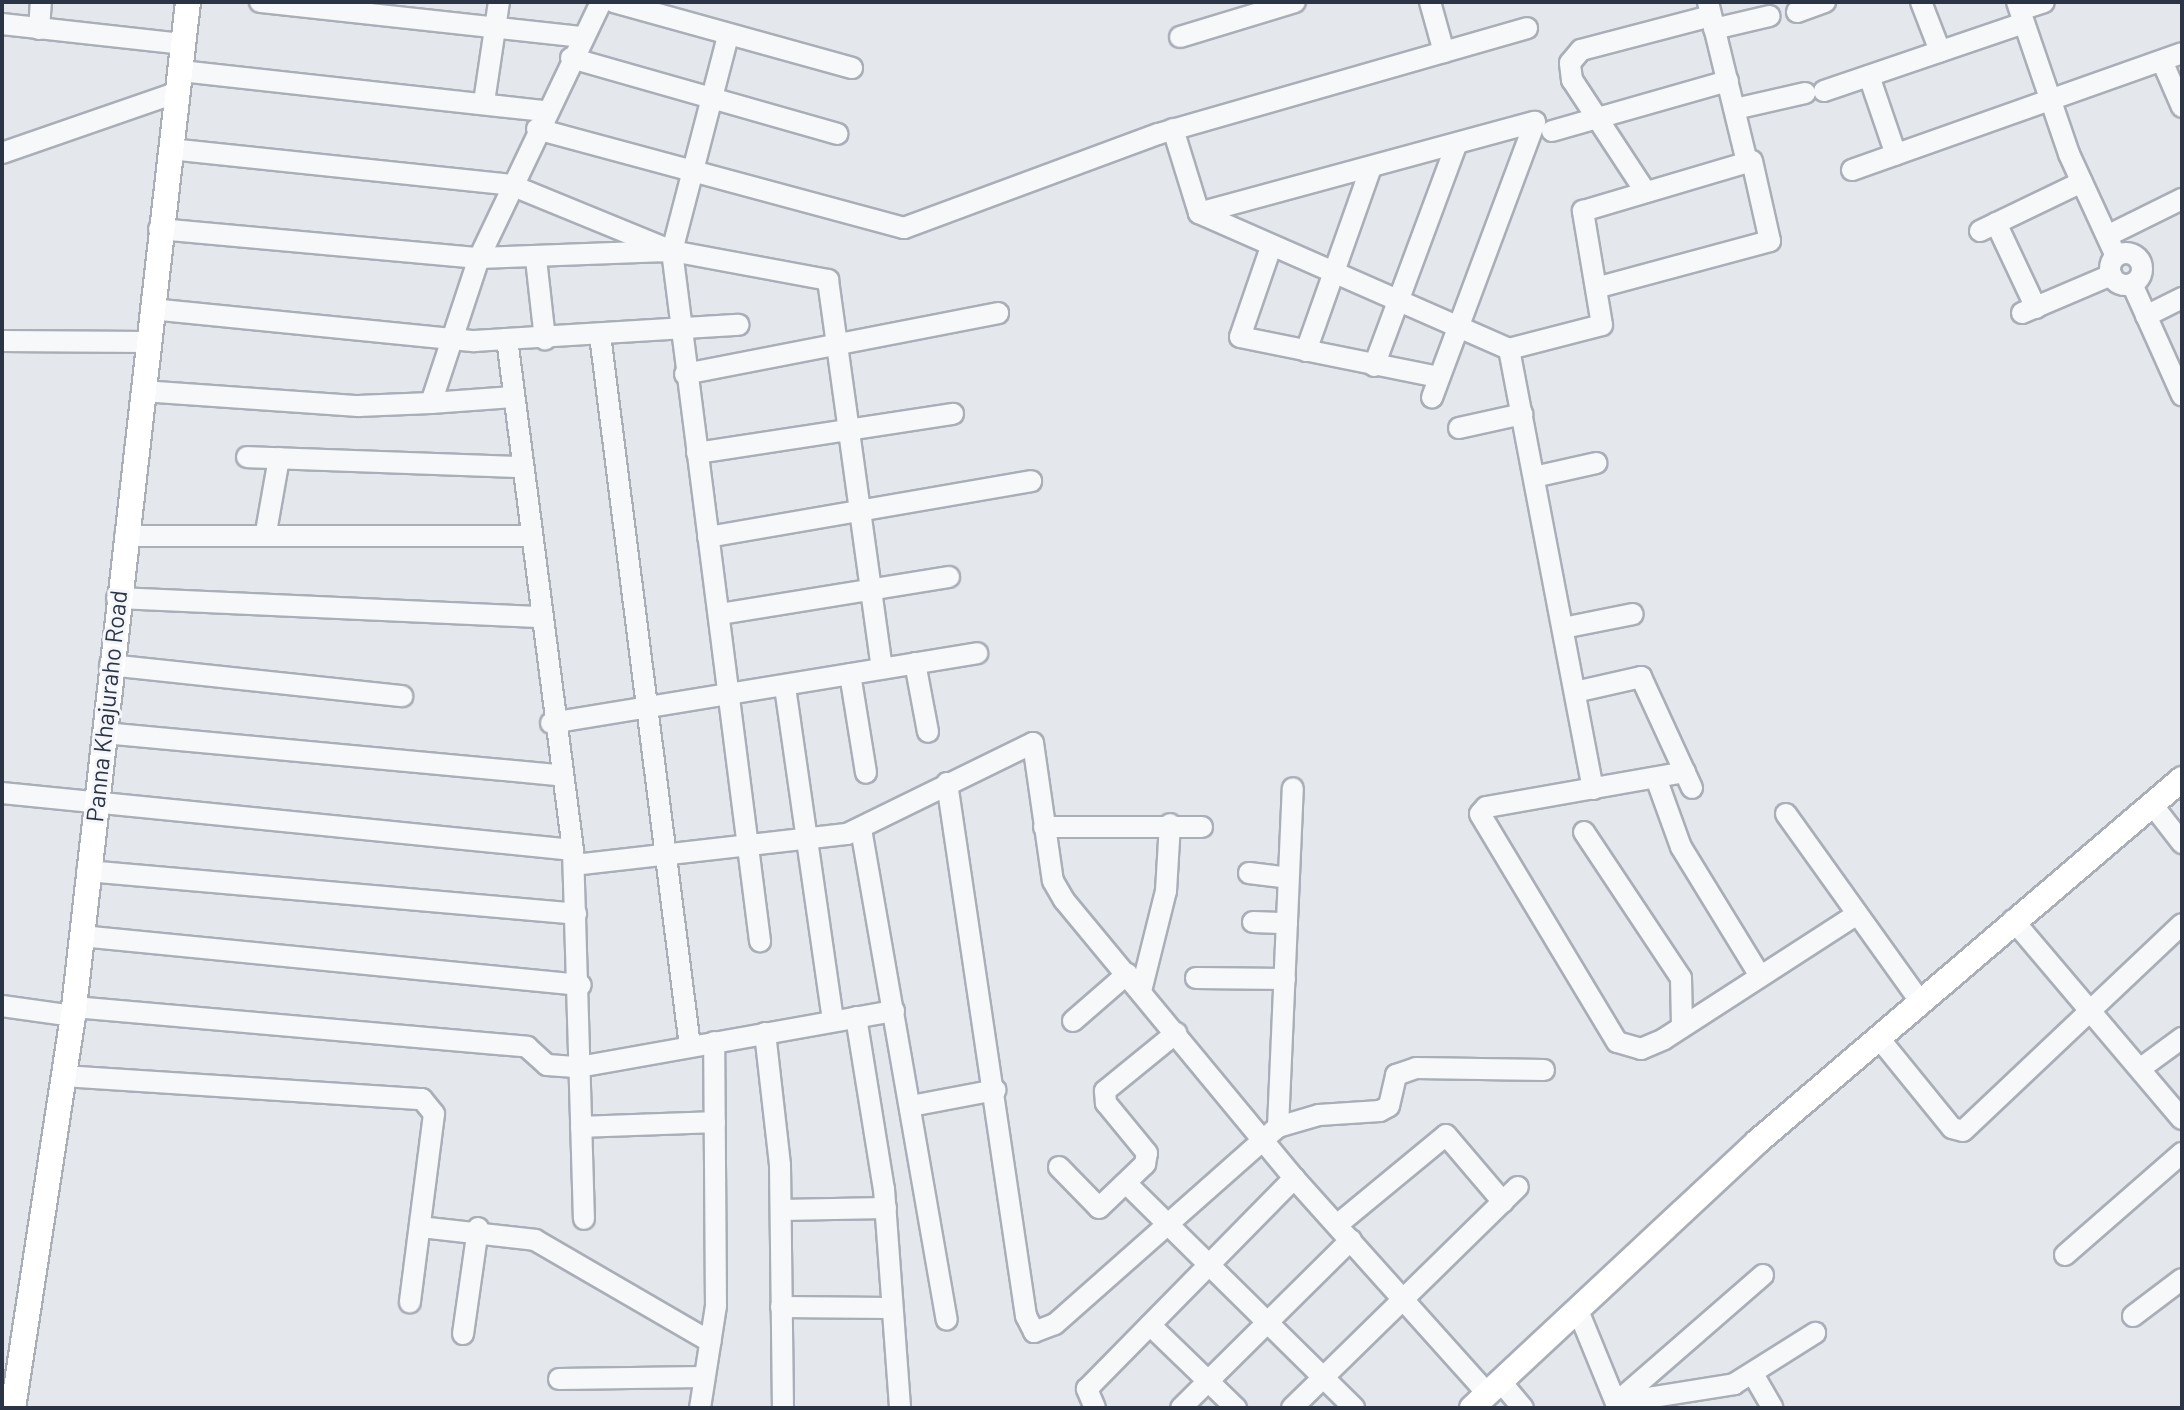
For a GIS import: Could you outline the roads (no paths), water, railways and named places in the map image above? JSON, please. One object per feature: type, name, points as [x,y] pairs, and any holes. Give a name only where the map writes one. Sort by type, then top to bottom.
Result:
[{"type":"main road","name":"Panna Khajuraho Road","points":[[13,1408],[74,1012],[117,598],[188,2]]},
{"type":"main road","points":[[1487,1395],[1577,1308],[1878,1037],[2182,779]]},
{"type":"street","points":[[39,29],[41,2]]},
{"type":"street","points":[[260,2],[582,37]]},
{"type":"street","points":[[484,102],[499,2]]},
{"type":"street","points":[[431,403],[449,337],[479,258],[541,120],[601,2]]},
{"type":"street","points":[[614,2],[852,68]]},
{"type":"street","points":[[1180,37],[1295,2]]},
{"type":"street","points":[[1430,2],[1444,52]]},
{"type":"street","points":[[1797,12],[1825,2]]},
{"type":"street","points":[[1921,2],[1940,51]]},
{"type":"street","points":[[1735,109],[1869,76],[1940,51],[2044,2]]},
{"type":"street","points":[[2020,11],[2049,102],[2107,236],[2114,266],[2132,284],[2182,395]]},
{"type":"street","points":[[1596,288],[1770,241],[1711,16]]},
{"type":"street","points":[[1645,191],[1572,80],[1573,56],[1711,16],[1770,16]]},
{"type":"street","points":[[2,24],[184,44]]},
{"type":"street","points":[[2,153],[180,82],[484,102],[688,174],[904,228],[1173,129],[1527,28]]},
{"type":"street","points":[[728,36],[688,174],[672,251],[678,329],[720,614],[760,941]]},
{"type":"street","points":[[1852,170],[2182,53]]},
{"type":"street","points":[[571,58],[837,134]]},
{"type":"street","points":[[2162,61],[2182,107]]},
{"type":"street","points":[[1869,76],[1896,155]]},
{"type":"street","points":[[1552,131],[1728,81]]},
{"type":"street","points":[[1199,213],[1455,148],[1535,122],[1435,387],[1374,366],[1240,337],[1271,247]]},
{"type":"street","points":[[1173,129],[1199,213],[1333,276],[1458,325],[1509,349],[1602,325],[1583,211],[1747,162]]},
{"type":"street","points":[[1374,366],[1455,148]]},
{"type":"street","points":[[170,149],[511,185],[672,251],[822,276],[831,285],[834,347],[882,668]]},
{"type":"street","points":[[1306,351],[1370,170]]},
{"type":"street","points":[[2082,182],[1988,227],[2029,310],[2114,266],[2140,261],[2142,271],[2132,284]]},
{"type":"street","points":[[2107,236],[2182,199]]},
{"type":"street","points":[[159,229],[479,258],[536,259],[672,251]]},
{"type":"street","points":[[536,259],[545,339]]},
{"type":"street","points":[[2146,316],[2182,298]]},
{"type":"street","points":[[151,309],[449,337],[507,339],[739,325]]},
{"type":"street","points":[[685,374],[998,313]]},
{"type":"street","points":[[600,335],[690,1046]]},
{"type":"street","points":[[507,339],[532,536],[551,723],[573,857],[581,985],[579,1067],[584,1219]]},
{"type":"street","points":[[2,341],[147,342]]},
{"type":"street","points":[[1509,349],[1593,789]]},
{"type":"street","points":[[142,391],[358,406],[513,397]]},
{"type":"street","points":[[697,453],[953,414]]},
{"type":"street","points":[[1459,428],[1522,414]]},
{"type":"street","points":[[247,457],[521,467]]},
{"type":"street","points":[[266,532],[279,458]]},
{"type":"street","points":[[1534,477],[1596,463]]},
{"type":"street","points":[[708,537],[1031,481]]},
{"type":"street","points":[[125,536],[266,532],[532,536]]},
{"type":"street","points":[[720,614],[949,577]]},
{"type":"street","points":[[117,598],[539,617]]},
{"type":"street","points":[[1563,628],[1633,614]]},
{"type":"street","points":[[551,723],[728,697],[977,653]]},
{"type":"street","points":[[915,663],[928,732]]},
{"type":"street","points":[[110,665],[402,696]]},
{"type":"street","points":[[850,674],[866,773]]},
{"type":"street","points":[[1575,692],[1641,677],[1689,780],[1656,778],[1486,807],[1481,819],[1617,1042],[1641,1049],[1682,1027],[1857,914]]},
{"type":"street","points":[[785,687],[833,1021]]},
{"type":"street","points":[[104,733],[559,775]]},
{"type":"street","points":[[2,793],[95,806],[573,857],[666,855],[806,839],[861,829],[947,783],[1033,743],[1044,827],[1064,900],[1176,1033],[1272,1135],[1294,1178],[1487,1395],[1523,1408]]},
{"type":"street","points":[[1656,778],[1681,847],[1760,976]]},
{"type":"street","points":[[947,783],[1031,1330],[1055,1324],[1272,1135],[1319,1115],[1380,1111],[1389,1106],[1396,1075],[1416,1068],[1544,1070]]},
{"type":"street","points":[[1272,1135],[1285,979],[1293,788]]},
{"type":"street","points":[[2151,803],[2182,843]]},
{"type":"street","points":[[1786,814],[1920,1001]]},
{"type":"street","points":[[1044,827],[1170,824],[1202,827]]},
{"type":"street","points":[[1141,991],[1166,891],[1170,824]]},
{"type":"street","points":[[861,829],[947,1320]]},
{"type":"street","points":[[1584,832],[1681,978],[1682,1027]]},
{"type":"street","points":[[87,871],[576,914]]},
{"type":"street","points":[[1249,873],[1288,878]]},
{"type":"street","points":[[2013,920],[2182,1119]]},
{"type":"street","points":[[1253,922],[1287,923]]},
{"type":"street","points":[[1878,1037],[1952,1128],[1963,1131],[2090,1007],[2182,924]]},
{"type":"street","points":[[81,936],[581,985]]},
{"type":"street","points":[[1073,1021],[1127,974]]},
{"type":"street","points":[[1196,978],[1285,979]]},
{"type":"street","points":[[2,1006],[527,1047],[547,1065],[579,1067],[894,1011]]},
{"type":"street","points":[[856,1017],[886,1208],[889,1308],[900,1408]]},
{"type":"street","points":[[765,1033],[781,1210],[783,1408]]},
{"type":"street","points":[[1059,1167],[1099,1208],[1127,1184],[1147,1153],[1106,1103],[1105,1091],[1176,1033]]},
{"type":"street","points":[[2141,1068],[2182,1038]]},
{"type":"street","points":[[700,1408],[711,1342],[714,1042]]},
{"type":"street","points":[[63,1076],[422,1099],[434,1114],[410,1302]]},
{"type":"street","points":[[911,1106],[996,1090]]},
{"type":"street","points":[[581,1127],[715,1122]]},
{"type":"street","points":[[1181,1408],[1265,1324],[1344,1232],[1446,1135],[1503,1202]]},
{"type":"street","points":[[2065,1255],[2182,1153]]},
{"type":"street","points":[[1089,1406],[1087,1389],[1294,1178]]},
{"type":"street","points":[[1127,1184],[1265,1324],[1354,1408]]},
{"type":"street","points":[[1292,1408],[1518,1187]]},
{"type":"street","points":[[781,1210],[886,1208]]},
{"type":"street","points":[[420,1227],[478,1228],[535,1240],[711,1342]]},
{"type":"street","points":[[463,1334],[478,1228]]},
{"type":"street","points":[[1617,1406],[1763,1275]]},
{"type":"street","points":[[2133,1316],[2182,1279]]},
{"type":"street","points":[[781,1307],[889,1308]]},
{"type":"street","points":[[1577,1308],[1617,1406]]},
{"type":"street","points":[[1150,1325],[1206,1384],[1236,1408]]},
{"type":"street","points":[[1617,1406],[1689,1397],[1753,1374],[1815,1333]]},
{"type":"street","points":[[1753,1374],[1773,1408]]},
{"type":"street","points":[[559,1379],[704,1377]]}]
